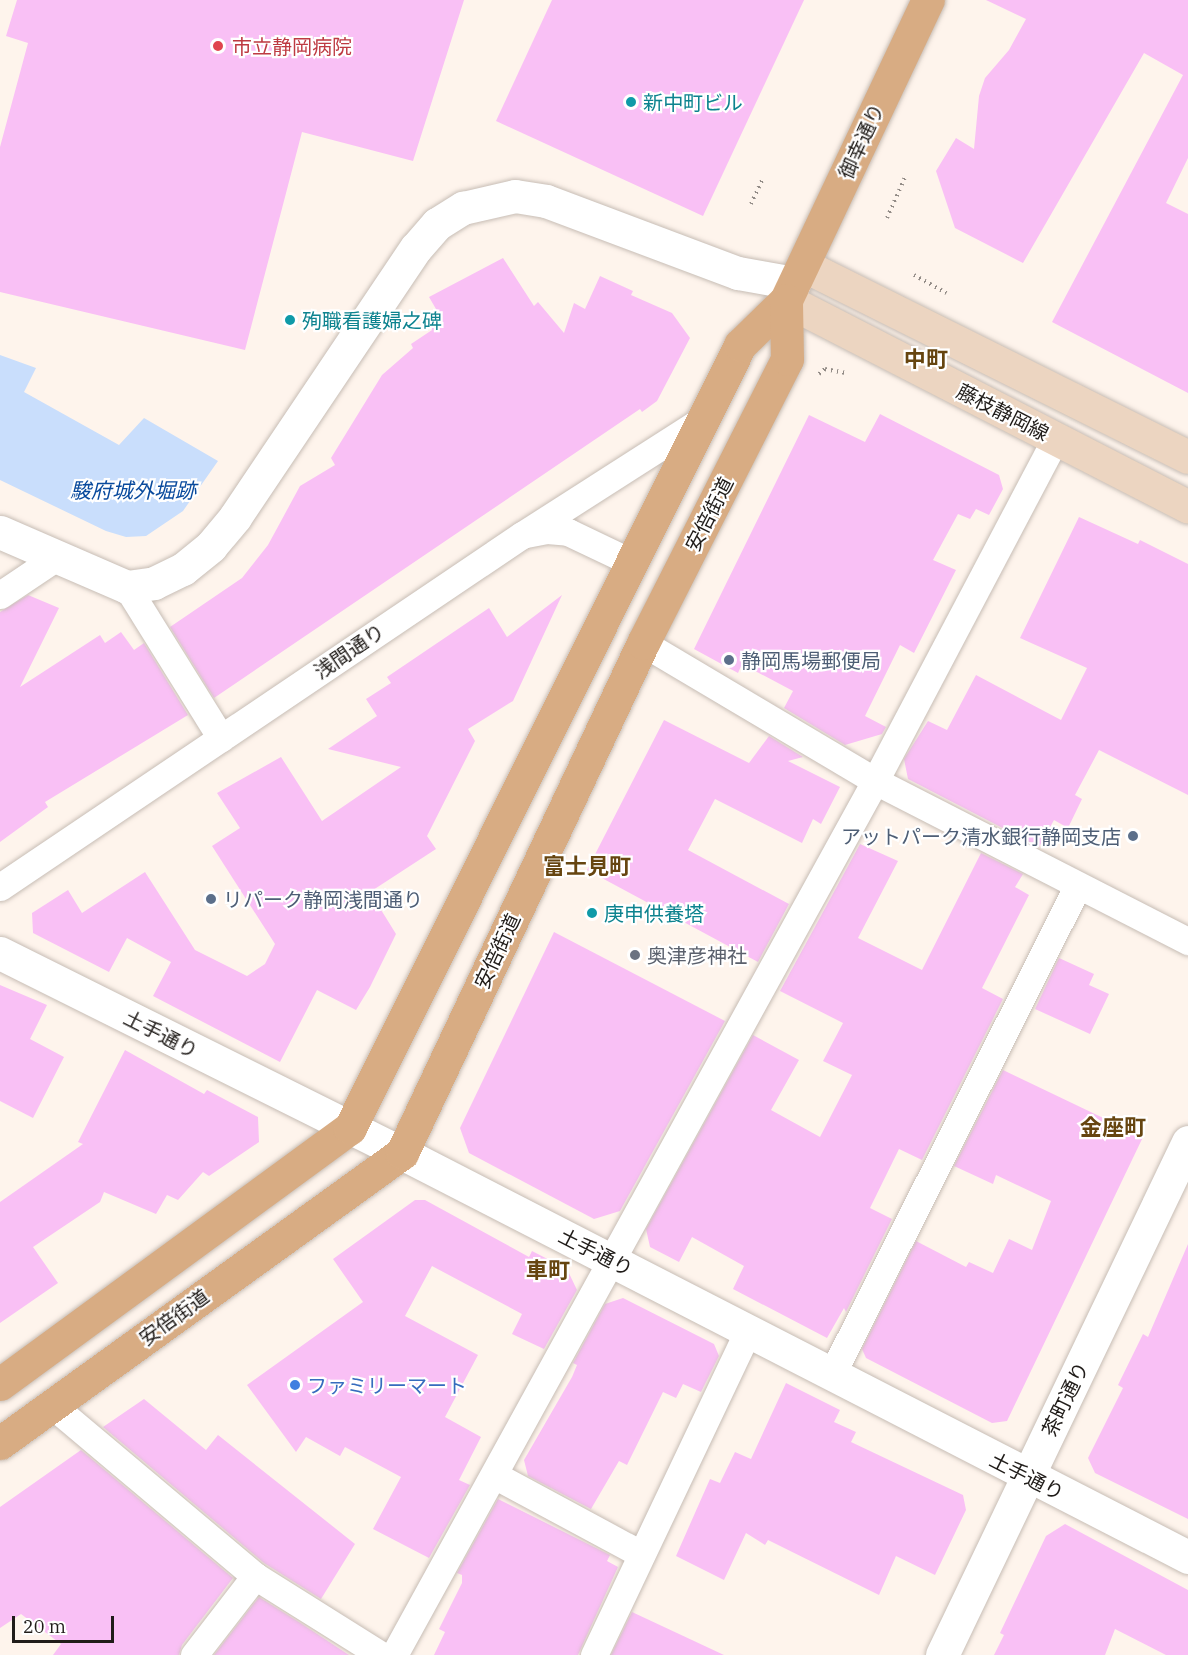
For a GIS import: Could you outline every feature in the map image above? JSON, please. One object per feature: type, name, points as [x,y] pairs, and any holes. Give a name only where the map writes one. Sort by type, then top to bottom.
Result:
[{"type":"main road","name":"御幸通り","points":[[794,283],[928,0]]},
{"type":"main road","points":[[0,1383],[350,1128],[740,345],[794,283],[1188,457]]},
{"type":"main road","name":"藤枝静岡線","points":[[794,283],[1054,439],[1188,507]]},
{"type":"main road","name":"安倍街道","points":[[0,1443],[402,1153],[643,643],[787,359],[794,283]]},
{"type":"street","points":[[0,532],[55,558],[127,587],[154,582],[183,569],[211,546],[235,518],[416,248],[437,224],[463,208],[515,196],[546,201],[738,273],[794,283]]},
{"type":"street","name":"浅間通り","points":[[0,887],[522,535],[702,420]]},
{"type":"street","points":[[394,1655],[496,1476],[875,781],[1054,439]]},
{"type":"street","points":[[522,535],[547,530],[568,532],[631,562]]},
{"type":"street","points":[[0,595],[55,558]]},
{"type":"street","points":[[127,587],[221,738]]},
{"type":"street","points":[[643,643],[875,781],[1188,941]]},
{"type":"street","points":[[832,1374],[1078,885]]},
{"type":"street","name":"土手通り","points":[[0,953],[402,1153],[1188,1557]]},
{"type":"street","name":"茶町通り","points":[[942,1655],[1188,1142]]},
{"type":"street","points":[[594,1655],[748,1331]]},
{"type":"street","points":[[52,1405],[255,1576],[381,1655]]},
{"type":"street","points":[[496,1476],[641,1554]]},
{"type":"street","points":[[194,1655],[255,1576]]},
{"type":"path","points":[[887,218],[906,175]]},
{"type":"path","points":[[752,204],[763,178]]},
{"type":"path","points":[[914,275],[946,293]]},
{"type":"path","points":[[809,381],[825,369],[846,373]]},
{"type":"water","name":"駿府城外堀跡","points":[[0,355],[36,368],[24,392],[119,445],[144,418],[218,461],[183,511],[146,536],[126,537],[106,531],[0,480]]},
{"type":"building","points":[[17,0],[464,0],[413,161],[302,132],[245,350],[0,292],[0,147],[28,43],[6,36]]},
{"type":"building","name":"新中町ビル","points":[[552,0],[804,0],[703,216],[496,121]]},
{"type":"building","points":[[986,0],[1188,0],[1188,158],[1166,203],[1188,214],[1188,393],[1052,322],[1183,75],[1144,53],[1023,263],[955,228],[936,171],[956,138],[974,149],[979,96],[985,78],[1009,50],[1026,19]]},
{"type":"building","points":[[503,258],[534,306],[538,302],[564,333],[574,303],[585,309],[600,276],[633,291],[631,295],[672,313],[690,338],[657,401],[642,412],[640,409],[214,698],[170,627],[242,578],[268,545],[300,486],[335,465],[331,458],[382,375],[413,348],[411,344],[432,330],[424,320],[436,309],[429,297]]},
{"type":"building","points":[[880,414],[999,475],[1003,489],[989,515],[976,509],[970,519],[958,514],[933,560],[956,570],[914,653],[900,645],[865,716],[886,727],[882,734],[845,745],[784,708],[793,691],[742,664],[738,673],[694,649],[809,415],[865,442]]},
{"type":"building","points":[[1079,517],[1138,544],[1140,540],[1188,564],[1188,795],[1099,750],[1075,795],[1082,799],[1068,828],[1054,820],[1039,847],[908,779],[904,759],[928,721],[947,730],[976,675],[1061,720],[1087,668],[1020,638]]},
{"type":"building","points":[[28,595],[59,608],[20,687],[100,635],[105,643],[121,632],[134,650],[144,643],[188,715],[45,802],[48,807],[0,842],[0,612]]},
{"type":"building","points":[[562,595],[513,701],[468,729],[475,741],[427,836],[436,849],[370,892],[396,934],[370,987],[356,1010],[317,990],[280,1062],[153,996],[171,962],[127,938],[109,972],[33,933],[32,913],[68,890],[82,913],[145,872],[195,950],[247,976],[265,964],[275,944],[212,846],[240,828],[217,793],[281,757],[322,821],[401,767],[328,749],[377,716],[366,699],[391,683],[387,677],[489,608],[507,637]]},
{"type":"building","points":[[664,720],[749,763],[769,736],[803,757],[788,761],[840,787],[821,824],[813,819],[802,843],[715,799],[688,850],[789,904],[758,962],[587,870]]},
{"type":"building","points":[[860,844],[898,861],[858,938],[922,970],[981,853],[1023,874],[1015,887],[1029,895],[982,988],[1003,999],[922,1160],[899,1149],[870,1208],[892,1219],[846,1312],[844,1308],[827,1338],[733,1289],[744,1266],[692,1237],[679,1262],[650,1247],[646,1229],[753,1035],[799,1060],[771,1110],[820,1137],[852,1075],[823,1061],[843,1023],[780,991]]},
{"type":"building","points":[[554,932],[725,1021],[620,1211],[594,1219],[469,1153],[460,1128]]},
{"type":"building","points":[[1059,958],[1094,974],[1089,985],[1109,994],[1090,1034],[1035,1009]]},
{"type":"building","points":[[0,985],[47,1005],[30,1039],[64,1057],[33,1118],[0,1101]]},
{"type":"building","points":[[125,1050],[204,1094],[207,1090],[258,1117],[259,1142],[209,1176],[203,1172],[178,1200],[167,1195],[156,1214],[104,1192],[100,1202],[33,1247],[58,1283],[0,1323],[0,1202],[83,1144],[78,1142]]},
{"type":"building","points":[[1003,1070],[1143,1137],[1007,1421],[992,1423],[866,1358],[862,1349],[916,1241],[966,1267],[969,1262],[993,1273],[1009,1239],[1032,1250],[1051,1201],[996,1175],[993,1184],[954,1166]]},
{"type":"building","points":[[415,1200],[425,1200],[529,1257],[532,1251],[567,1269],[577,1290],[544,1349],[512,1334],[522,1314],[432,1266],[405,1316],[478,1355],[445,1417],[481,1437],[459,1480],[470,1485],[429,1558],[373,1529],[401,1477],[345,1447],[340,1456],[306,1437],[296,1452],[247,1385],[363,1302],[333,1259]]},
{"type":"building","points":[[1188,1244],[1188,1519],[1095,1473],[1088,1458],[1123,1388],[1118,1385],[1143,1334],[1148,1337]]},
{"type":"building","points":[[623,1298],[714,1344],[719,1356],[701,1392],[683,1384],[676,1398],[663,1392],[627,1465],[619,1461],[591,1509],[528,1476],[524,1460],[572,1377],[577,1365],[573,1363],[605,1304]]},
{"type":"building","points":[[786,1383],[840,1410],[834,1422],[856,1432],[851,1442],[963,1495],[966,1510],[935,1575],[896,1556],[879,1595],[768,1540],[765,1545],[746,1533],[724,1580],[676,1556],[710,1479],[720,1483],[735,1452],[751,1459]]},
{"type":"building","points":[[144,1399],[206,1450],[218,1435],[355,1544],[321,1599],[264,1563],[103,1427]]},
{"type":"building","points":[[81,1450],[233,1578],[182,1645],[179,1655],[53,1655],[61,1644],[21,1614],[0,1628],[0,1507]]},
{"type":"building","points":[[498,1499],[610,1555],[607,1561],[618,1567],[578,1655],[434,1655],[445,1632],[439,1629],[462,1583],[462,1575],[457,1573]]},
{"type":"building","points":[[1065,1524],[1188,1590],[1188,1655],[1166,1655],[1115,1629],[1105,1655],[994,1655],[1004,1635],[1000,1633],[1046,1536]]},
{"type":"building","points":[[259,1597],[302,1624],[349,1655],[214,1655]]},
{"type":"building","points":[[632,1612],[724,1655],[611,1655]]},
{"type":"place","name":"市立静岡病院","points":[[218,46]]},
{"type":"place","name":"新中町ビル","points":[[631,102]]},
{"type":"place","name":"殉職看護婦之碑","points":[[290,320]]},
{"type":"place","name":"静岡馬場郵便局","points":[[729,660]]},
{"type":"place","name":"アットパーク清水銀行静岡支店","points":[[1133,836]]},
{"type":"place","name":"リパーク静岡浅間通り","points":[[211,899]]},
{"type":"place","name":"庚申供養塔","points":[[592,913]]},
{"type":"place","name":"奥津彦神社","points":[[635,955]]},
{"type":"place","name":"ファミリーマート","points":[[295,1385]]},
{"type":"district","name":"中町","points":[[926,359]]},
{"type":"district","name":"富士見町","points":[[587,866]]},
{"type":"district","name":"金座町","points":[[1113,1127]]},
{"type":"district","name":"車町","points":[[548,1270]]}]
